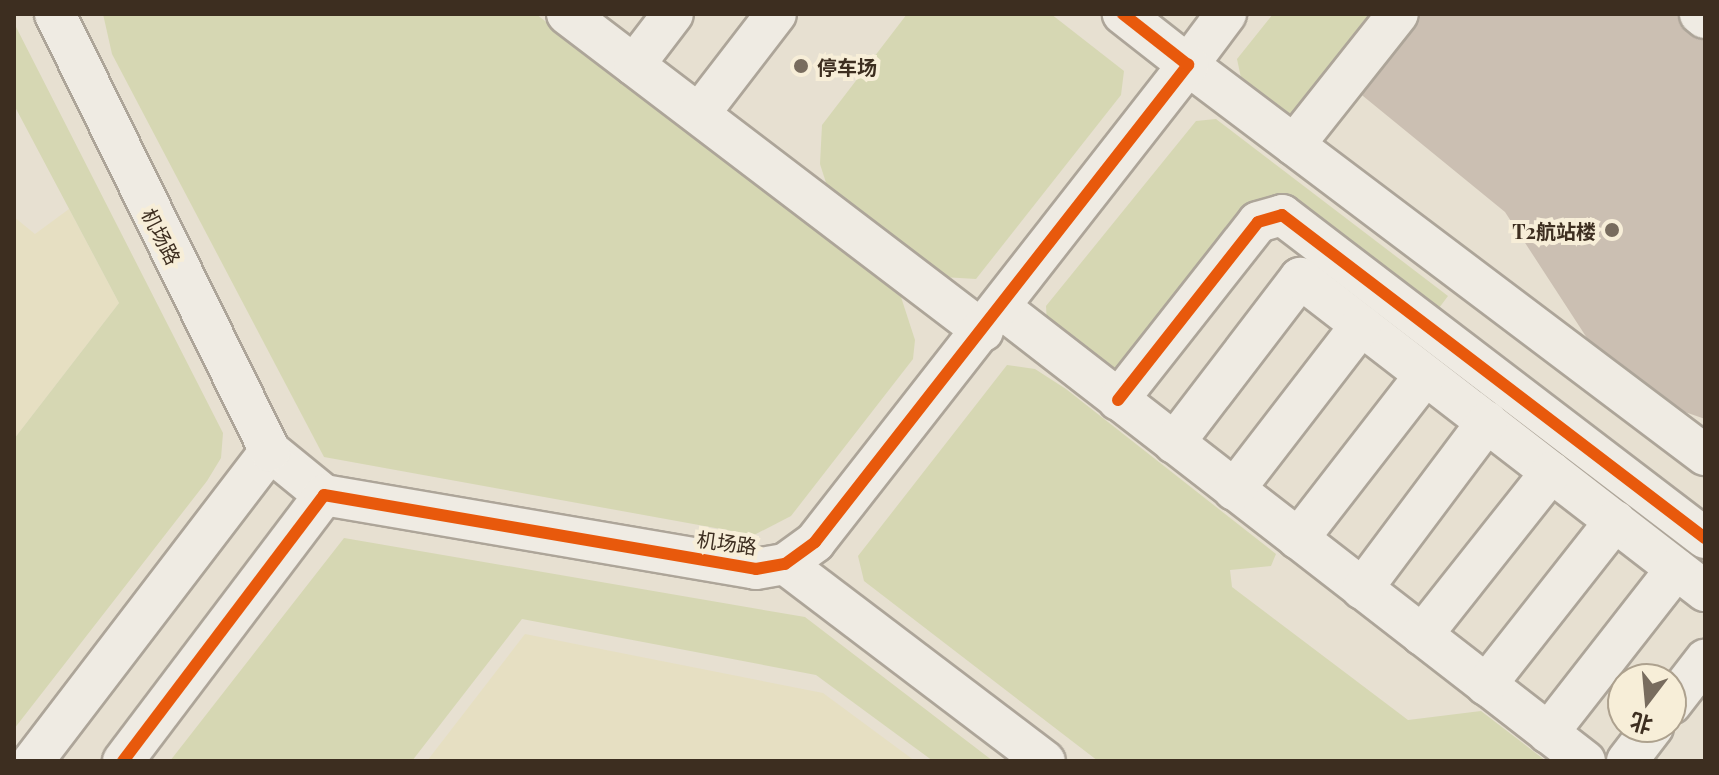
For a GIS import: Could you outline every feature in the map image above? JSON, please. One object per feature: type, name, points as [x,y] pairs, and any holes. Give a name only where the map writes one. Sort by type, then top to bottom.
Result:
[{"type":"street","name":"机场路","points":[[55,14],[270,451]]},
{"type":"street","points":[[634,65],[673,14]]},
{"type":"street","points":[[699,114],[776,14]]},
{"type":"street","points":[[1123,14],[1705,455]]},
{"type":"street","points":[[1045,761],[785,564],[815,542],[992,320],[1226,14]]},
{"type":"street","points":[[1294,145],[1398,14]]},
{"type":"street","points":[[1700,14],[1705,18]]},
{"type":"street","points":[[576,17],[699,114],[992,320],[1118,400],[1585,761]]},
{"type":"street","points":[[1118,400],[1258,222],[1282,215],[1705,538]]},
{"type":"street","points":[[1174,443],[1300,278],[1691,580],[1548,733]]},
{"type":"street","points":[[1234,490],[1361,325]]},
{"type":"street","points":[[1298,539],[1425,375]]},
{"type":"street","points":[[1362,589],[1487,422]]},
{"type":"street","points":[[33,761],[270,451],[324,495],[123,761]]},
{"type":"street","points":[[1422,635],[1551,472]]},
{"type":"street","name":"机场路","points":[[324,495],[756,569],[785,564]]},
{"type":"street","points":[[1486,685],[1615,521]]},
{"type":"street","points":[[1687,683],[1705,660]]},
{"type":"street","points":[[1627,761],[1641,743]]},
{"type":"shaded area","points":[[69,209],[119,303],[14,439],[14,217],[35,234]]},
{"type":"shaded area","points":[[525,634],[823,693],[915,761],[427,761]]},
{"type":"green space","points":[[103,14],[536,14],[901,297],[915,340],[913,359],[791,516],[754,535],[324,457],[112,54]]},
{"type":"green space","points":[[907,14],[1051,14],[1124,71],[1121,95],[976,279],[943,277],[828,189],[820,164],[822,125]]},
{"type":"green space","points":[[1273,14],[1385,14],[1296,120],[1241,78],[1237,59]]},
{"type":"green space","points":[[14,23],[223,433],[221,458],[207,481],[14,729],[14,439],[119,303],[14,105]]},
{"type":"green space","points":[[1216,119],[1448,296],[1433,316],[1298,212],[1131,367],[1105,375],[1047,323],[1046,306],[1196,121]]},
{"type":"green space","points":[[1007,365],[1035,369],[1066,389],[1276,554],[1271,566],[1230,570],[1232,587],[1408,720],[1481,711],[1546,761],[1098,761],[864,581],[858,556]]},
{"type":"green space","points":[[344,538],[805,617],[993,761],[933,761],[816,675],[522,619],[412,761],[170,761]]},
{"type":"building","name":"T2航站楼","points":[[1409,14],[1676,14],[1705,36],[1705,419],[1665,405],[1598,355],[1505,212],[1352,87]]},
{"type":"cycle path","points":[[123,761],[324,495],[756,569],[785,564],[815,542],[1188,65],[1123,14]]},
{"type":"cycle path","points":[[1118,400],[1258,222],[1282,215],[1705,538]]},
{"type":"place","name":"停车场","points":[[801,66]]},
{"type":"place","name":"T2航站楼","points":[[1612,230]]}]
